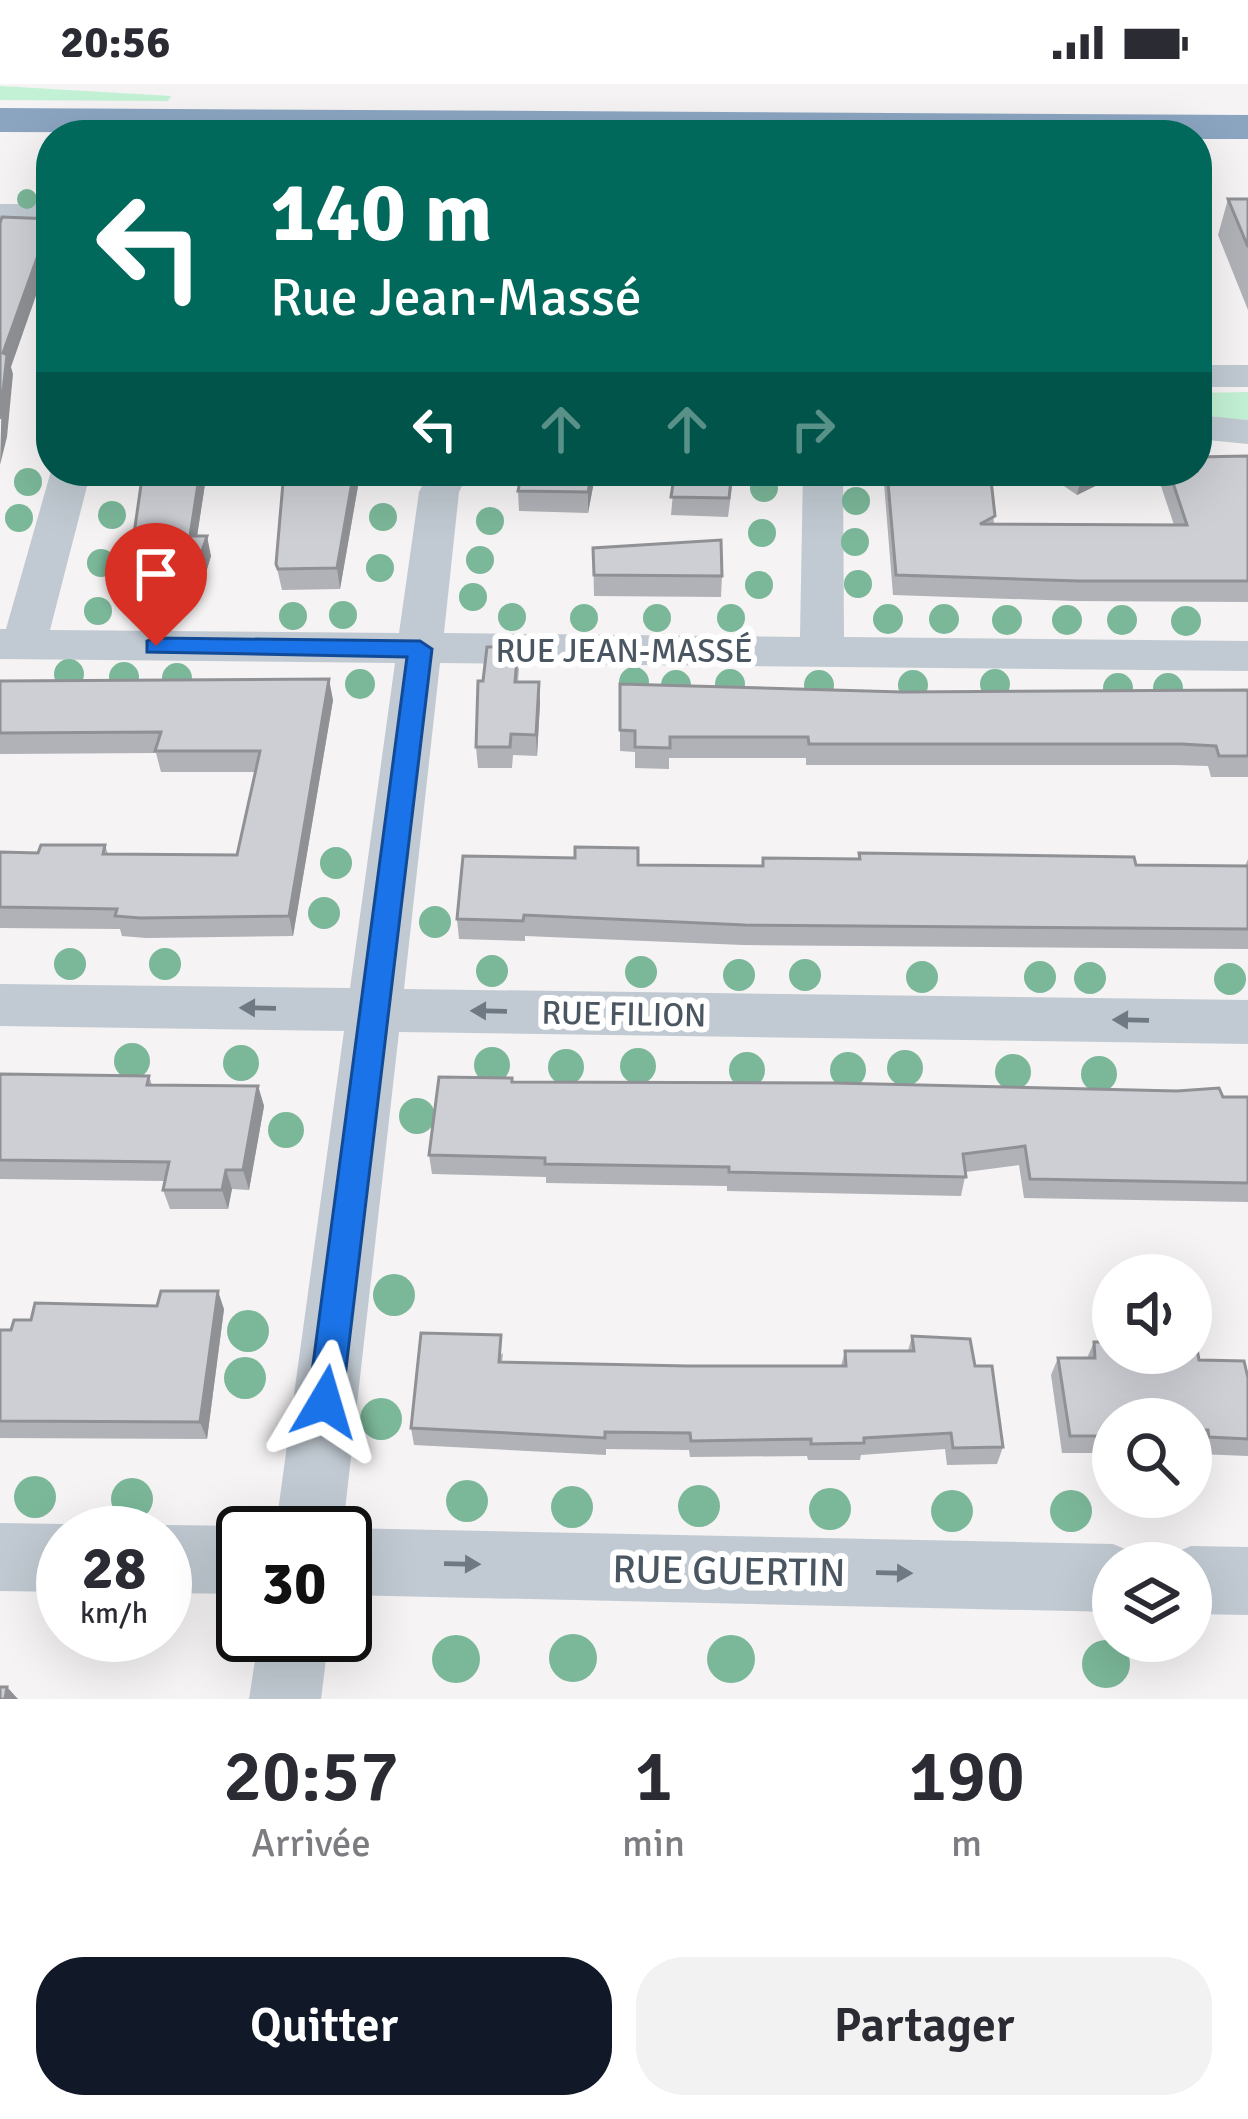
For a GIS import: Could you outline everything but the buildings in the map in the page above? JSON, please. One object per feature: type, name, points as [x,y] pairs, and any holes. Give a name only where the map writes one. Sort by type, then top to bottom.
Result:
[{"type":"highway","points":[[106,84],[513,120]]},
{"type":"highway","points":[[0,120],[36,120]]},
{"type":"highway","points":[[1212,127],[1248,127]]},
{"type":"highway","points":[[0,159],[36,159]]},
{"type":"highway","points":[[1212,167],[1248,167]]},
{"type":"street","points":[[0,214],[36,214]]},
{"type":"street","points":[[1212,376],[1248,376]]},
{"type":"street","points":[[1212,429],[1248,432]]},
{"type":"street","points":[[12,644],[66,486]]},
{"type":"street","points":[[312,1506],[440,486]]},
{"type":"street","points":[[823,486],[823,651]]},
{"type":"street","name":"RUE JEAN-MASSÉ","points":[[12,644],[1248,656]]},
{"type":"street","name":"RUE FILION","points":[[0,1005],[1248,1022]]},
{"type":"street","points":[[0,1557],[36,1558]]},
{"type":"street","name":"RUE GUERTIN","points":[[372,1562],[1092,1578]]},
{"type":"street","points":[[1212,1580],[1248,1581]]},
{"type":"street","points":[[285,1699],[290,1662]]},
{"type":"green space","points":[[0,86],[171,96],[168,101],[0,100]]},
{"type":"green space","points":[[1248,392],[1248,420],[1212,417],[1212,393]]},
{"type":"route","points":[[156,646],[420,649],[325,1402]]}]
